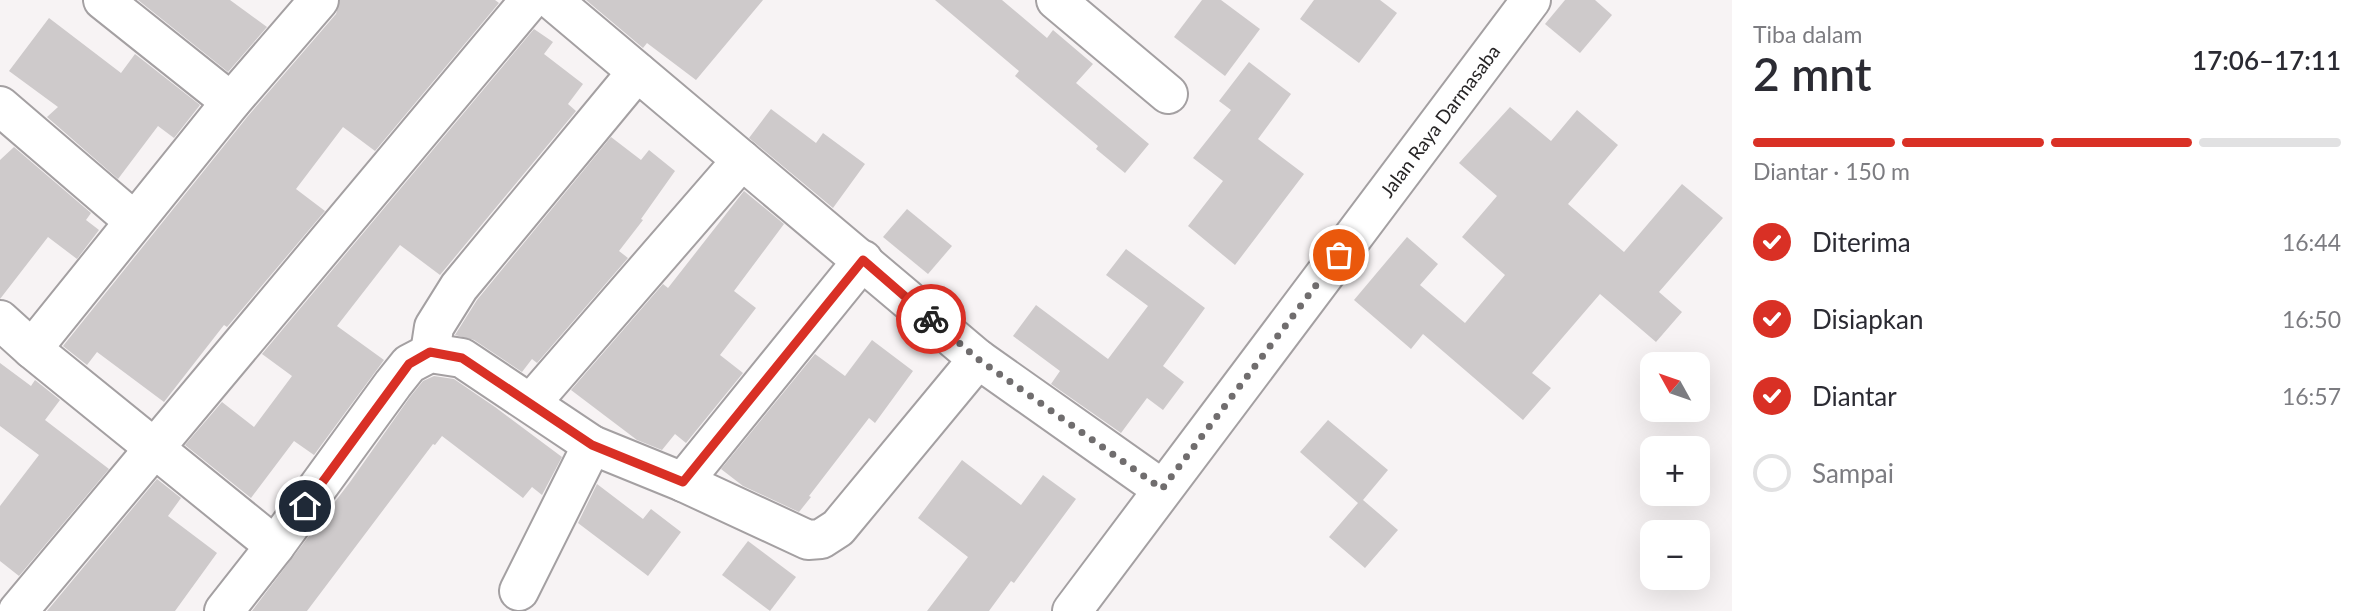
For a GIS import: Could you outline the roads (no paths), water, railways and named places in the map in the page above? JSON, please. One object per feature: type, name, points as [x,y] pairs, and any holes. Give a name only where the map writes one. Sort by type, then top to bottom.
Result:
[{"type":"street","points":[[103,0],[231,102]]},
{"type":"street","points":[[32,349],[231,102],[319,0]]},
{"type":"street","points":[[18,611],[530,0]]},
{"type":"street","points":[[552,0],[978,359],[1162,489]]},
{"type":"street","points":[[1056,0],[1168,94]]},
{"type":"street","name":"Jalan Raya Darmasaba","points":[[1072,611],[1531,0]]},
{"type":"street","points":[[430,352],[434,327],[459,287],[637,72]]},
{"type":"street","points":[[0,106],[135,221]]},
{"type":"street","points":[[531,403],[742,160]]},
{"type":"street","points":[[683,482],[863,260]]},
{"type":"street","points":[[0,320],[275,546]]},
{"type":"street","points":[[224,611],[409,364],[430,352],[462,358],[592,445],[683,482],[808,540],[821,539],[838,528],[978,359]]},
{"type":"street","points":[[519,591],[592,445]]}]
